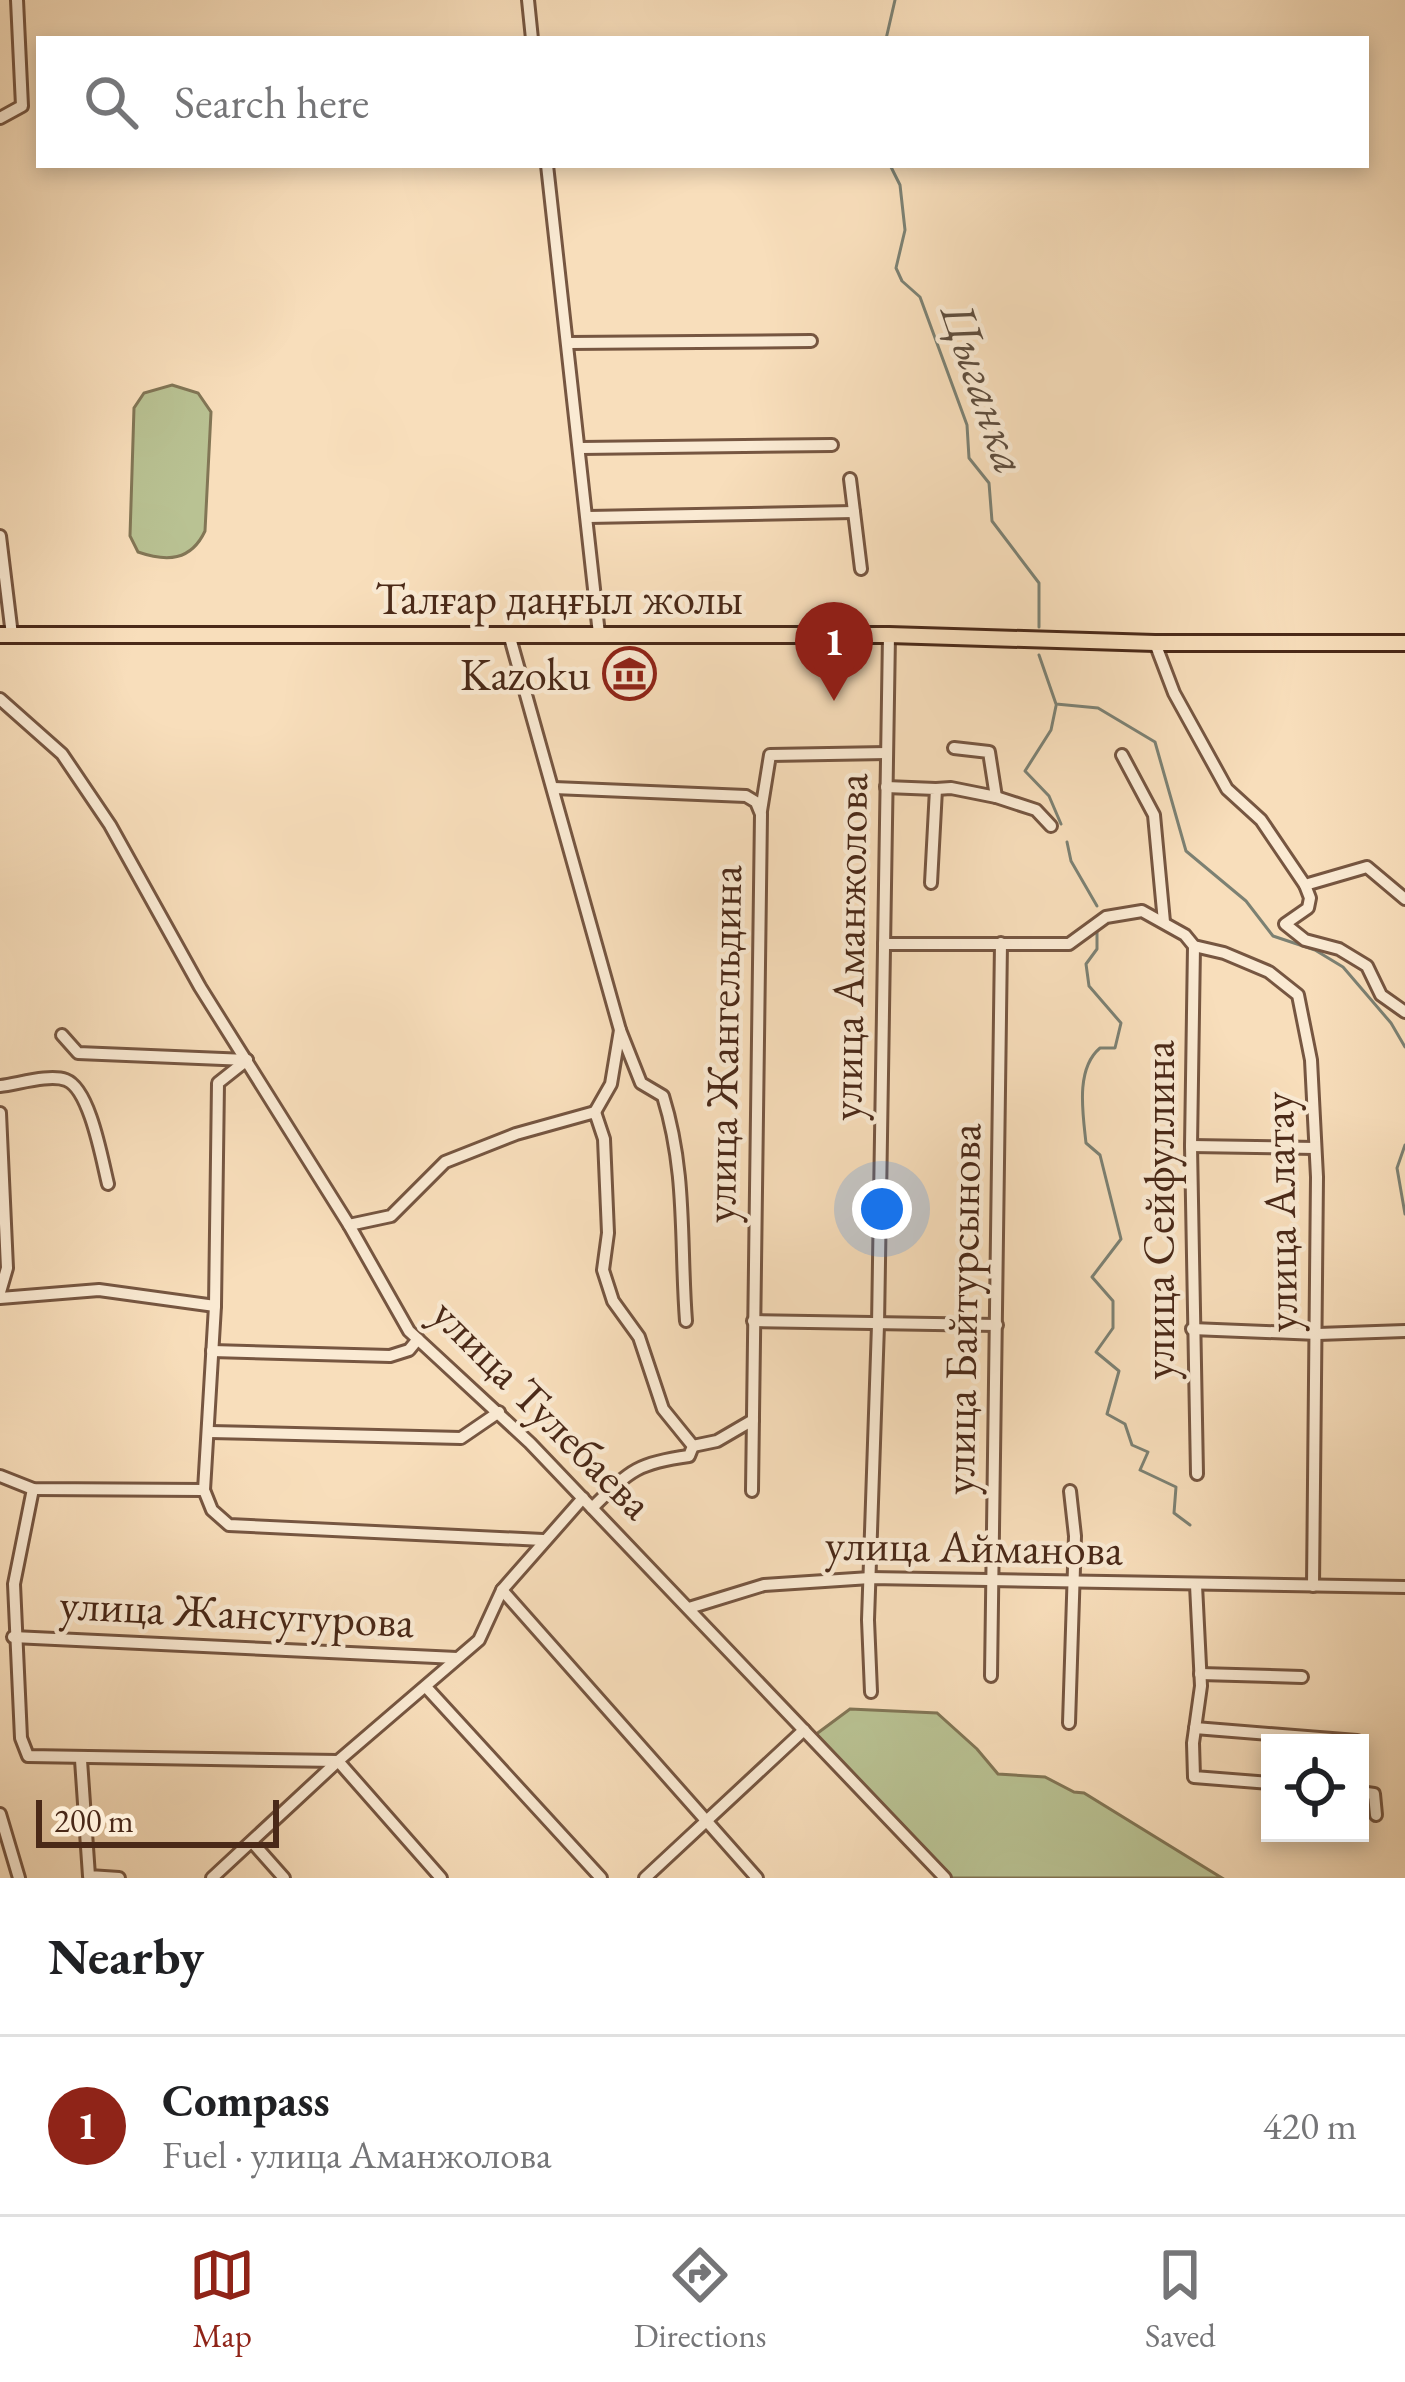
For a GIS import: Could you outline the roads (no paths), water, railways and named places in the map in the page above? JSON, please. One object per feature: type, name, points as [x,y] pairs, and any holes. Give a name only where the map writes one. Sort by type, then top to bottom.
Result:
[{"type":"main road","name":"Талғар даңғыл жолы","points":[[6,635],[889,635],[1155,643],[1405,643]]},
{"type":"street","points":[[0,118],[22,106],[16,0]]},
{"type":"street","points":[[528,0],[532,36]]},
{"type":"street","points":[[547,168],[599,634]]},
{"type":"street","points":[[568,343],[812,341]]},
{"type":"street","points":[[581,448],[832,445]]},
{"type":"street","points":[[850,479],[861,568]]},
{"type":"street","points":[[588,517],[854,512]]},
{"type":"street","points":[[0,536],[6,635]]},
{"type":"street","points":[[509,634],[620,1030],[641,1083],[663,1096],[673,1127],[682,1179],[686,1321]]},
{"type":"street","name":"улица Аманжолова","points":[[872,1692],[870,1578],[889,635]]},
{"type":"street","points":[[1155,643],[1174,693],[1227,789],[1262,820],[1304,885],[1310,898],[1308,908],[1285,924],[1305,940],[1339,949],[1367,966],[1381,995],[1405,1012]]},
{"type":"street","name":"улица Тулебаева","points":[[0,699],[62,754],[110,825],[190,970],[349,1225],[409,1331],[499,1412],[945,1878]]},
{"type":"street","points":[[954,748],[989,752],[996,797]]},
{"type":"street","points":[[761,814],[770,755],[887,753]]},
{"type":"street","points":[[1122,755],[1154,815],[1165,922]]},
{"type":"street","points":[[886,787],[951,788],[996,797],[1031,807],[1052,826]]},
{"type":"street","name":"улица Жангельдина","points":[[554,788],[746,796],[756,802],[761,814],[752,1491]]},
{"type":"street","points":[[931,883],[937,789]]},
{"type":"street","points":[[1304,885],[1367,867],[1405,898]]},
{"type":"street","points":[[884,944],[1069,944],[1106,917],[1127,911],[1142,911],[1165,922]]},
{"type":"street","name":"улица Алатау","points":[[1165,922],[1194,946],[1252,963],[1298,995],[1311,1060],[1315,1148],[1318,1334],[1312,1586]]},
{"type":"street","name":"улица Байтурсынова","points":[[991,1676],[1001,943]]},
{"type":"street","name":"улица Сейфуллина","points":[[1194,946],[1190,1146],[1197,1474]]},
{"type":"street","points":[[349,1225],[391,1216],[445,1162],[595,1112],[611,1084],[620,1030]]},
{"type":"street","points":[[62,1035],[78,1053],[247,1060]]},
{"type":"street","points":[[247,1060],[218,1083],[215,1306],[204,1490],[212,1510],[229,1525],[543,1540]]},
{"type":"street","points":[[0,1086],[61,1078],[73,1083],[94,1124],[108,1184]]},
{"type":"street","points":[[595,1112],[604,1139],[608,1233],[603,1270],[613,1301],[639,1337],[663,1409],[693,1446]]},
{"type":"street","points":[[0,1113],[7,1268],[0,1295],[99,1290],[215,1306]]},
{"type":"street","points":[[1190,1146],[1315,1148]]},
{"type":"street","points":[[754,1321],[997,1324]]},
{"type":"street","points":[[1192,1329],[1318,1334],[1405,1331]]},
{"type":"street","points":[[212,1351],[390,1356],[409,1350],[418,1339]]},
{"type":"street","points":[[210,1432],[461,1438],[499,1412]]},
{"type":"street","points":[[693,1446],[717,1441],[753,1420]]},
{"type":"street","points":[[212,1878],[479,1640],[502,1591],[543,1540],[630,1472],[650,1461],[689,1456],[693,1446]]},
{"type":"street","points":[[0,1476],[33,1489],[204,1490]]},
{"type":"street","points":[[33,1489],[14,1584],[21,1738],[28,1756],[338,1762],[441,1878]]},
{"type":"street","points":[[1069,1723],[1075,1536],[1070,1490]]},
{"type":"street","name":"улица Айманова","points":[[689,1608],[764,1586],[870,1578],[1405,1587]]},
{"type":"street","points":[[1196,1585],[1201,1674],[1194,1777],[1261,1783]]},
{"type":"street","points":[[502,1591],[758,1878]]},
{"type":"street","name":"улица Жансугурова","points":[[14,1637],[457,1658]]},
{"type":"street","points":[[1201,1674],[1301,1677]]},
{"type":"street","points":[[426,1688],[601,1878]]},
{"type":"street","points":[[1195,1728],[1261,1736]]},
{"type":"street","points":[[645,1878],[804,1730]]},
{"type":"street","points":[[81,1760],[89,1876],[119,1878]]},
{"type":"street","points":[[1369,1793],[1374,1794],[1376,1815]]},
{"type":"street","points":[[0,1814],[19,1878]]},
{"type":"street","points":[[253,1843],[284,1878]]},
{"type":"waterway","name":"Цыганка","points":[[887,36],[895,0]]},
{"type":"waterway","name":"Цыганка","points":[[892,168],[900,185],[905,230],[896,268],[902,281],[920,297],[967,425],[969,458],[989,483],[992,521],[1039,583],[1039,627]]},
{"type":"waterway","name":"Цыганка","points":[[1039,655],[1056,704],[1098,708],[1155,742],[1186,851],[1246,901],[1273,936],[1315,950],[1343,967],[1391,1023],[1405,1047]]},
{"type":"waterway","points":[[1056,706],[1051,730],[1025,771],[1049,796],[1061,824]]},
{"type":"waterway","points":[[1067,842],[1071,861],[1097,906]]},
{"type":"waterway","points":[[1097,932],[1097,949],[1086,964],[1089,986],[1121,1023],[1115,1048],[1100,1048],[1087,1068],[1083,1119],[1086,1143],[1100,1155],[1121,1239],[1092,1277],[1113,1301],[1113,1328],[1096,1352],[1119,1371],[1107,1414],[1125,1424],[1132,1445],[1148,1452],[1140,1470],[1176,1487],[1174,1513],[1190,1525]]},
{"type":"waterway","name":"Цыганка","points":[[1405,1145],[1397,1168],[1405,1214]]},
{"type":"place","name":"Kazoku","points":[[630,674]]},
{"type":"place","name":"Compass","points":[[834,701]]}]
